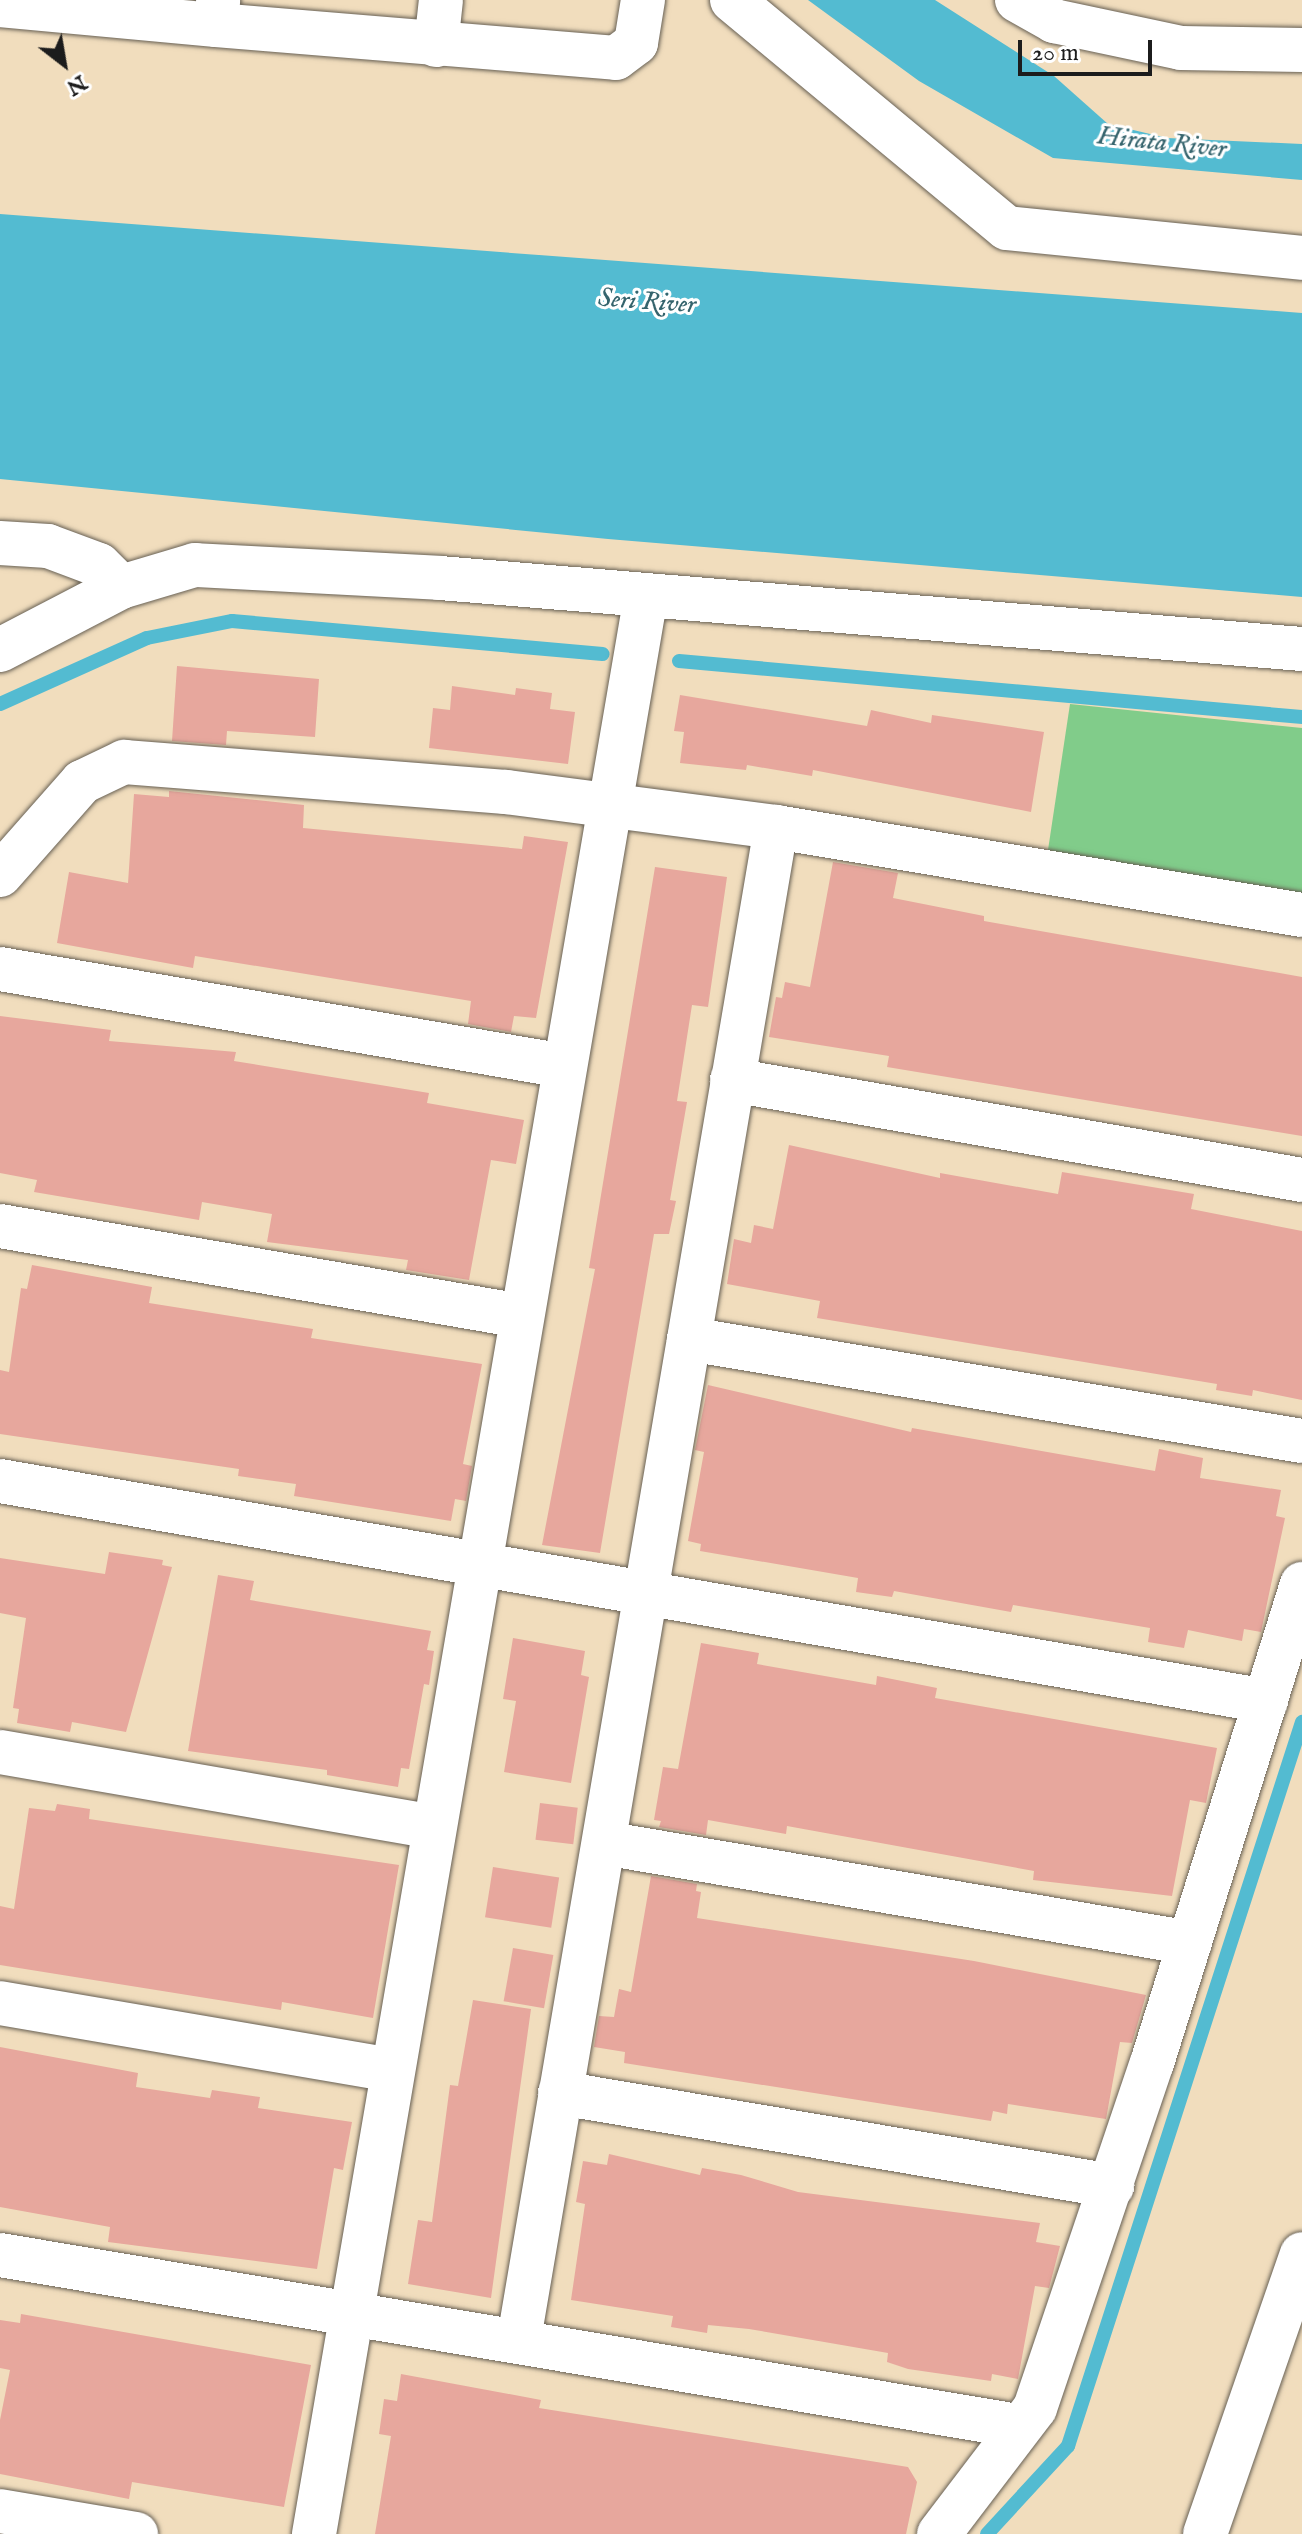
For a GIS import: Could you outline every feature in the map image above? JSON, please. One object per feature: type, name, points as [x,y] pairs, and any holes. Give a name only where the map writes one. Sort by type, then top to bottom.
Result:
[{"type":"street","points":[[436,45],[441,0]]},
{"type":"street","points":[[0,5],[217,12],[436,45],[616,58],[636,43],[643,0]]},
{"type":"street","points":[[732,0],[1007,228],[1302,258]]},
{"type":"street","points":[[1017,0],[1054,21],[1181,48],[1302,50]]},
{"type":"street","points":[[0,543],[48,546],[87,560],[99,565],[121,587]]},
{"type":"street","points":[[0,650],[121,587],[195,565],[440,578],[1302,649]]},
{"type":"street","points":[[314,2534],[349,2312],[607,806],[646,596]]},
{"type":"street","points":[[0,875],[82,782],[124,762],[506,792],[776,827],[1302,915]]},
{"type":"street","points":[[519,2339],[776,827]]},
{"type":"street","points":[[0,969],[564,1066]]},
{"type":"street","points":[[732,1080],[1302,1180]]},
{"type":"street","points":[[0,1226],[521,1316]]},
{"type":"street","points":[[689,1339],[1302,1441]]},
{"type":"street","points":[[0,1481],[1266,1701]]},
{"type":"street","points":[[939,2534],[1017,2426],[1035,2408],[1112,2186],[1302,1584]]},
{"type":"street","points":[[0,1752],[433,1827]]},
{"type":"street","points":[[604,1843],[1190,1943]]},
{"type":"street","points":[[0,2003],[391,2070]]},
{"type":"street","points":[[560,2093],[1112,2186]]},
{"type":"street","points":[[1205,2534],[1302,2254]]},
{"type":"street","points":[[0,2255],[519,2339],[1017,2426]]},
{"type":"street","points":[[0,2511],[136,2534]]},
{"type":"green space","points":[[1070,704],[1302,728],[1302,895],[1048,850]]},
{"type":"water","name":"Hirata River","points":[[808,0],[935,0],[1054,76],[1108,124],[1167,138],[1302,144],[1302,180],[1053,158],[919,81]]},
{"type":"water","name":"Seri River","points":[[0,214],[1302,313],[1302,597],[608,539],[0,479]]},
{"type":"building","points":[[177,666],[319,679],[315,737],[227,731],[226,745],[172,741]]},
{"type":"building","points":[[452,686],[515,695],[516,688],[552,693],[550,709],[575,712],[568,764],[429,748],[433,708],[450,710]]},
{"type":"building","points":[[680,695],[867,726],[871,710],[931,723],[932,715],[1044,732],[1031,812],[813,770],[812,776],[747,765],[746,770],[680,763],[684,732],[674,731]]},
{"type":"building","points":[[169,791],[304,805],[303,828],[522,849],[524,836],[568,842],[536,1018],[514,1016],[511,1032],[468,1024],[471,1001],[195,956],[193,968],[57,943],[69,872],[128,883],[134,794],[169,797]]},
{"type":"building","points":[[833,862],[898,873],[893,898],[984,916],[984,921],[1302,977],[1302,1136],[887,1067],[889,1056],[769,1037],[776,997],[782,998],[785,982],[810,987]]},
{"type":"building","points":[[655,867],[727,877],[708,1007],[692,1005],[677,1101],[687,1102],[670,1200],[676,1201],[669,1234],[654,1234],[600,1553],[542,1545],[595,1269],[589,1268]]},
{"type":"building","points":[[0,1016],[111,1030],[109,1041],[236,1052],[234,1061],[429,1093],[427,1103],[524,1120],[516,1164],[491,1160],[469,1280],[406,1270],[408,1260],[267,1242],[272,1214],[202,1202],[199,1220],[34,1192],[37,1180],[0,1173]]},
{"type":"building","points":[[789,1145],[940,1178],[940,1173],[1058,1194],[1062,1172],[1194,1194],[1191,1209],[1302,1231],[1302,1400],[1253,1390],[1252,1396],[1216,1390],[1217,1384],[817,1318],[820,1301],[727,1284],[734,1239],[751,1243],[754,1225],[773,1229]]},
{"type":"building","points":[[32,1265],[152,1287],[149,1303],[313,1329],[311,1338],[482,1364],[463,1464],[472,1466],[466,1501],[455,1499],[451,1521],[294,1496],[296,1484],[238,1476],[239,1469],[0,1434],[0,1370],[9,1372],[21,1288],[27,1289]]},
{"type":"building","points":[[708,1385],[911,1432],[912,1428],[1155,1471],[1159,1449],[1203,1458],[1200,1478],[1281,1490],[1276,1516],[1285,1518],[1261,1632],[1244,1629],[1242,1641],[1188,1630],[1184,1648],[1148,1642],[1150,1628],[1013,1605],[1011,1612],[894,1591],[892,1597],[856,1592],[858,1578],[700,1551],[701,1544],[688,1541],[704,1452],[695,1450]]},
{"type":"building","points":[[109,1552],[163,1560],[162,1565],[172,1567],[126,1732],[72,1722],[70,1732],[17,1723],[19,1709],[13,1708],[26,1618],[0,1613],[0,1558],[105,1574]]},
{"type":"building","points":[[218,1575],[254,1581],[250,1600],[431,1631],[427,1650],[434,1651],[429,1685],[424,1684],[409,1769],[401,1768],[398,1787],[327,1775],[327,1770],[188,1751]]},
{"type":"building","points":[[513,1638],[585,1651],[581,1675],[589,1677],[571,1783],[504,1772],[516,1701],[503,1699]]},
{"type":"building","points":[[701,1643],[759,1653],[757,1664],[876,1685],[877,1676],[937,1688],[935,1698],[1217,1748],[1206,1803],[1190,1800],[1172,1896],[1033,1880],[1034,1871],[787,1826],[786,1834],[708,1820],[706,1835],[659,1827],[661,1821],[654,1820],[663,1767],[678,1769]]},
{"type":"building","points":[[540,1803],[578,1808],[573,1844],[535,1840]]},
{"type":"building","points":[[57,1804],[90,1809],[89,1819],[399,1865],[373,2018],[282,2002],[281,2010],[0,1965],[0,1906],[14,1909],[29,1808],[55,1811]]},
{"type":"building","points":[[493,1867],[559,1877],[551,1928],[485,1917]]},
{"type":"building","points":[[651,1876],[697,1884],[696,1891],[701,1892],[697,1918],[974,1961],[1146,1995],[1132,2043],[1120,2042],[1106,2119],[1008,2104],[1007,2114],[993,2111],[991,2121],[624,2063],[625,2052],[594,2047],[599,2016],[614,2017],[619,1989],[631,1992]]},
{"type":"building","points":[[513,1948],[553,1955],[544,2008],[504,2001]]},
{"type":"building","points":[[473,2000],[531,2009],[491,2298],[408,2284],[418,2220],[432,2222],[450,2085],[458,2086]]},
{"type":"building","points":[[0,2047],[138,2073],[136,2087],[210,2098],[212,2090],[260,2097],[258,2108],[352,2122],[343,2170],[334,2168],[317,2269],[108,2242],[110,2227],[0,2207]]},
{"type":"building","points":[[609,2154],[700,2175],[702,2168],[741,2175],[798,2192],[1040,2223],[1036,2242],[1060,2246],[1049,2288],[1035,2286],[1018,2379],[992,2374],[991,2381],[908,2369],[887,2362],[888,2353],[749,2329],[708,2325],[707,2333],[671,2327],[673,2316],[571,2300],[585,2204],[576,2202],[583,2161],[607,2165]]},
{"type":"building","points":[[21,2314],[311,2365],[284,2507],[132,2482],[129,2499],[0,2474],[0,2420],[10,2370],[0,2368],[0,2320],[20,2323]]},
{"type":"building","points":[[401,2374],[541,2400],[539,2408],[908,2467],[917,2482],[906,2534],[375,2534],[391,2436],[379,2434],[384,2399],[397,2401]]},
{"type":"waterway","points":[[0,704],[147,638],[232,621],[603,654]]},
{"type":"waterway","points":[[679,661],[1302,717]]},
{"type":"waterway","points":[[987,2534],[1068,2446],[1302,1722]]}]
